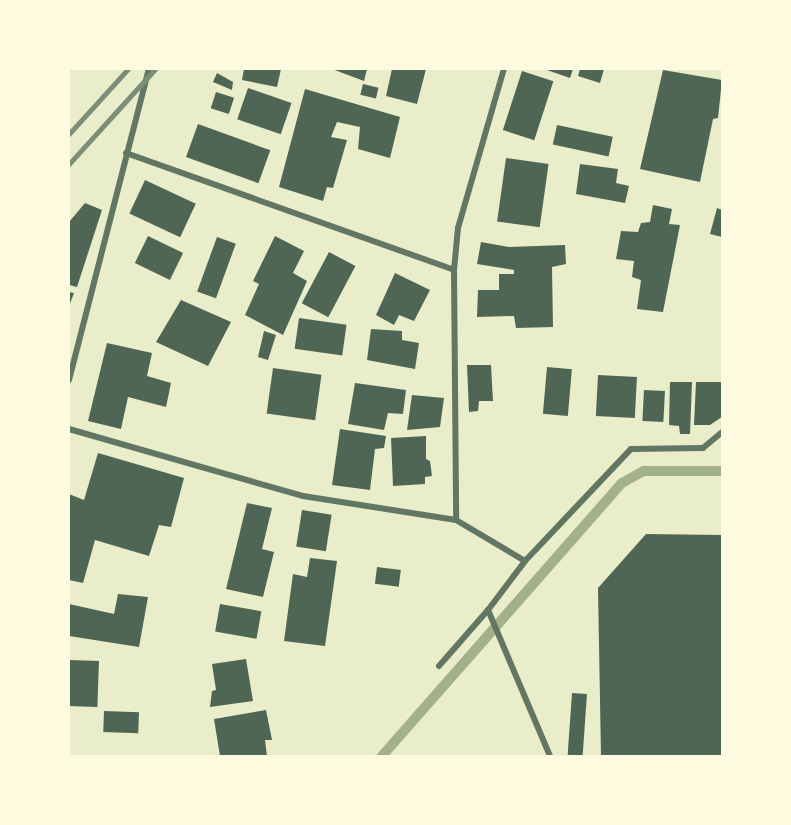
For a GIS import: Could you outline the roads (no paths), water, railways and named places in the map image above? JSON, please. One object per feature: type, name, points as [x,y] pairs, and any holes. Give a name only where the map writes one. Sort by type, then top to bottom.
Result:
[{"type":"street","points":[[69,380],[149,69]]},
{"type":"street","points":[[456,520],[454,270],[458,228],[504,69]]},
{"type":"street","points":[[126,153],[454,270]]},
{"type":"street","points":[[69,429],[293,493],[456,520],[525,561]]},
{"type":"street","points":[[439,666],[490,614],[525,561],[631,449],[703,448],[722,432]]},
{"type":"street","points":[[490,614],[550,756]]},
{"type":"waterway","points":[[382,756],[622,483],[644,471],[722,471]]},
{"type":"railway","points":[[69,134],[128,69]]},
{"type":"railway","points":[[69,164],[155,69]]}]
